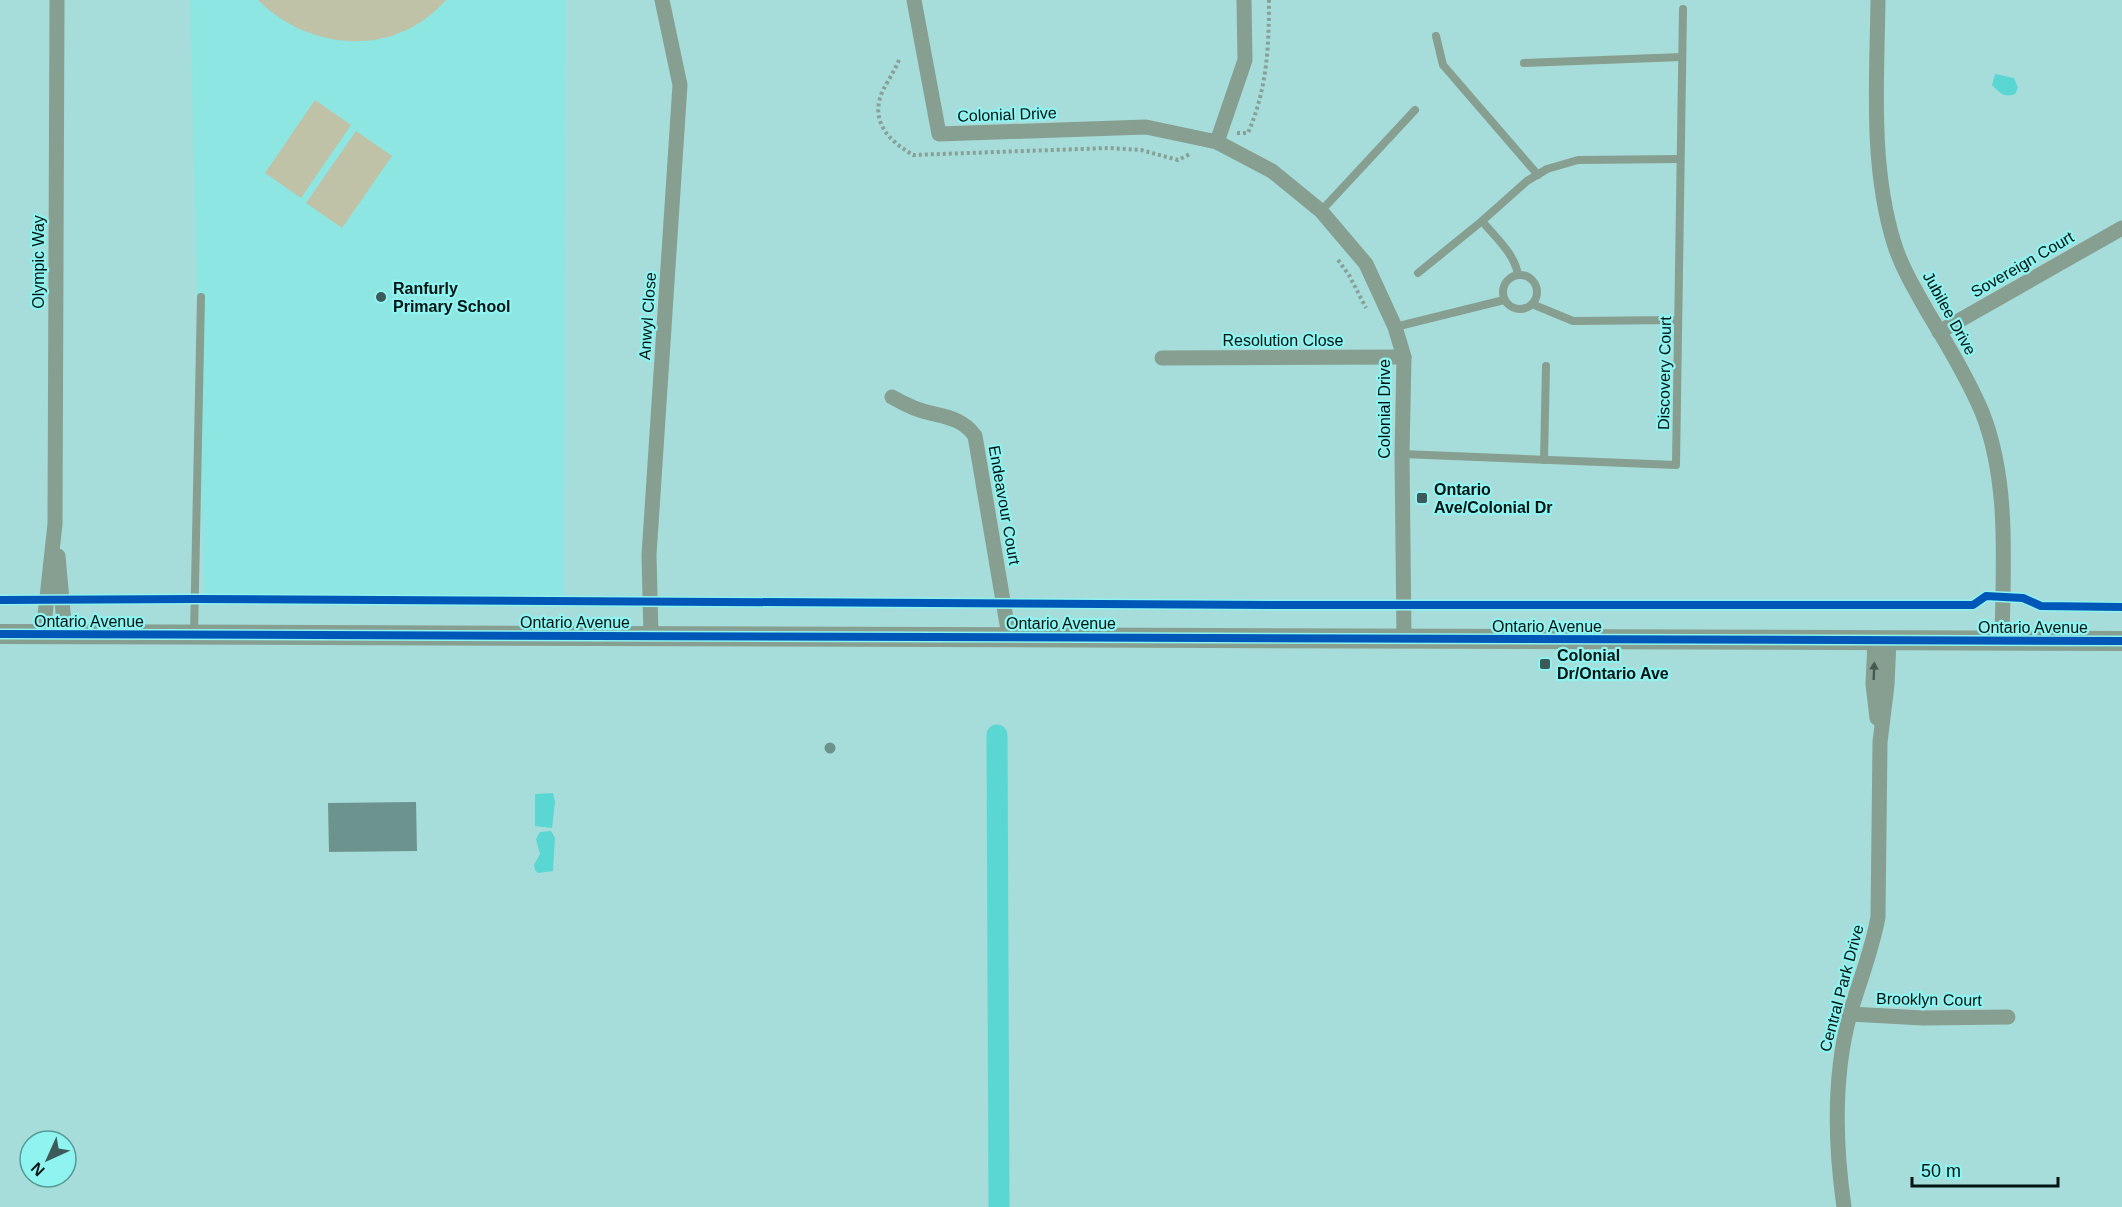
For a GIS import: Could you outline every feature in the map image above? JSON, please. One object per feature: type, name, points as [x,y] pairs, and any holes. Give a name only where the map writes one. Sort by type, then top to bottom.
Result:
[{"type":"street","name":"Olympic Way","points":[[57,0],[55,524],[65,634]]},
{"type":"street","name":"Anwyl Close","points":[[651,636],[649,555],[680,85],[662,0]]},
{"type":"street","name":"Colonial Drive","points":[[914,0],[939,134],[1146,127],[1217,142],[1272,171],[1321,211],[1366,264],[1395,327],[1404,357],[1402,454],[1404,638]]},
{"type":"street","points":[[1217,142],[1245,60],[1244,0]]},
{"type":"street","name":"Jubilee Drive","points":[[1878,0],[1878,147],[1880,177],[1887,217],[1895,246],[1909,280],[1969,385],[1982,414],[1999,479],[2002,511],[2002,641]]},
{"type":"street","name":"Sovereign Court","points":[[1939,332],[2122,228]]},
{"type":"street","name":"Resolution Close","points":[[1162,358],[1404,357]]},
{"type":"street","name":"Endeavour Court","points":[[892,397],[914,408],[948,416],[962,423],[975,436],[1009,636]]},
{"type":"street","name":"Olympic Way","points":[[43,634],[55,524]]},
{"type":"street","name":"Ontario Avenue","points":[[0,634],[2122,641]]},
{"type":"street","name":"Central Park Drive","points":[[1844,1207],[1839,1151],[1839,1069],[1850,1014],[1869,955],[1878,917],[1880,742],[1887,685],[1882,640]]},
{"type":"street","name":"Brooklyn Court","points":[[1850,1014],[1923,1018],[2008,1017]]},
{"type":"lane","name":"Discovery Court","points":[[1402,454],[1676,465],[1683,9]]},
{"type":"lane","points":[[1436,36],[1443,64],[1538,175]]},
{"type":"lane","points":[[1524,63],[1682,57]]},
{"type":"lane","points":[[1321,211],[1415,110]]},
{"type":"lane","points":[[1418,273],[1527,181],[1547,169],[1578,160],[1680,159]]},
{"type":"lane","points":[[1482,221],[1512,256],[1518,275]]},
{"type":"lane","points":[[1518,275],[1526,276],[1533,281],[1536,297],[1526,308],[1517,309],[1504,300],[1505,284],[1510,278],[1518,275]]},
{"type":"lane","points":[[194,634],[201,297]]},
{"type":"lane","points":[[1395,327],[1504,300]]},
{"type":"lane","points":[[1532,304],[1573,321],[1678,320]]},
{"type":"lane","points":[[1544,460],[1546,366]]},
{"type":"path","points":[[899,60],[880,98],[879,117],[882,129],[889,138],[913,155],[1109,148],[1142,150],[1178,160],[1194,153]]},
{"type":"path","points":[[1334,254],[1366,309]]},
{"type":"shaded area","name":"Ranfurly Primary School","points":[[190,0],[566,0],[564,596],[204,595]]},
{"type":"shaded area","points":[[1995,74],[2014,78],[2018,88],[2015,94],[2005,95],[1992,85]]},
{"type":"shaded area","points":[[553,793],[555,802],[552,828],[535,826],[535,794]]},
{"type":"shaded area","points":[[551,831],[555,838],[553,871],[538,873],[534,865],[540,854],[536,839],[540,832]]},
{"type":"green space","points":[[258,0],[446,0],[425,19],[402,32],[378,39],[352,41],[327,38],[302,30],[279,17]]},
{"type":"green space","points":[[315,100],[351,125],[301,198],[265,173]]},
{"type":"green space","points":[[356,131],[392,156],[342,228],[306,203]]},
{"type":"building","points":[[830,743],[834,744],[834,752],[830,753],[826,752],[825,748],[826,744]]},
{"type":"building","points":[[416,802],[417,851],[329,852],[328,803]]},
{"type":"waterway","points":[[997,735],[999,1207]]},
{"type":"cycle path","points":[[0,600],[1973,605],[1986,596],[2023,598],[2041,606],[2122,607]]},
{"type":"cycle path","points":[[0,634],[2122,641]]},
{"type":"place","name":"Ranfurly Primary School","points":[[381,297]]},
{"type":"place","name":"Ontario Ave/Colonial Dr","points":[[1422,498]]},
{"type":"place","name":"Colonial Dr/Ontario Ave","points":[[1545,664]]}]
